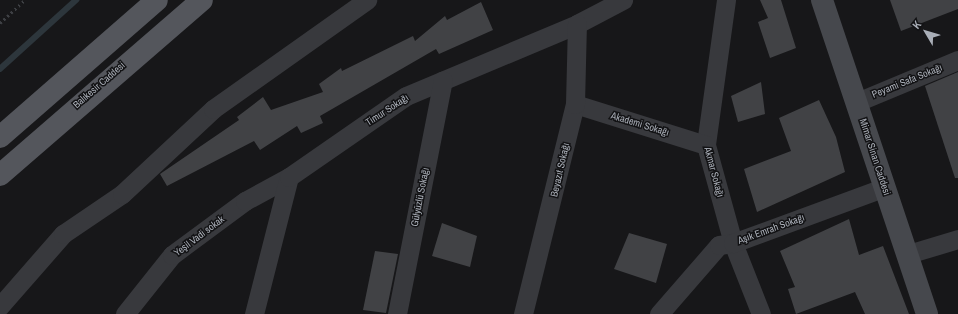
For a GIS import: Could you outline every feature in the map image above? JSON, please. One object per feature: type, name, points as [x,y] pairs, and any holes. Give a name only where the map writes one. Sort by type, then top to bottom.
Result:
[{"type":"main road","points":[[0,137],[157,0]]},
{"type":"main road","name":"Balıkesir Caddesi","points":[[0,175],[202,0]]},
{"type":"main road","name":"Mimar Sinan Caddesi","points":[[822,0],[927,314]]},
{"type":"street","points":[[0,306],[63,234],[122,194],[213,109],[367,0]]},
{"type":"street","name":"Timur Sokağı","points":[[289,177],[406,96],[577,24],[623,0]]},
{"type":"street","name":"Akmar Sokağı","points":[[726,0],[706,145],[733,243],[761,314]]},
{"type":"street","name":"Beyazıt Sokağı","points":[[523,314],[575,104],[577,24]]},
{"type":"street","name":"Peyami Safa Sokağı","points":[[857,102],[958,60]]},
{"type":"street","name":"Gülyüzlü Sokağı","points":[[397,314],[443,80]]},
{"type":"street","name":"Akademi Sokağı","points":[[575,104],[706,145]]},
{"type":"street","points":[[254,314],[289,177]]},
{"type":"street","name":"Yeşil Vadi sokak","points":[[125,314],[172,255],[245,201],[289,177]]},
{"type":"street","name":"Aşık Emrah Sokağı","points":[[659,314],[720,245],[733,243],[885,187]]},
{"type":"street","points":[[908,254],[958,239]]},
{"type":"path","points":[[0,23],[25,0]]},
{"type":"building","points":[[760,0],[781,0],[796,48],[770,58],[758,22],[768,18]]},
{"type":"building","points":[[890,0],[958,0],[958,9],[901,31]]},
{"type":"building","points":[[481,2],[493,30],[439,54],[436,49],[320,116],[323,123],[301,133],[297,126],[260,150],[254,141],[167,186],[160,174],[239,120],[237,117],[263,97],[271,110],[323,92],[319,84],[341,68],[342,71],[413,36],[415,41],[445,16],[447,20]]},
{"type":"building","points":[[958,72],[958,178],[955,178],[925,86]]},
{"type":"building","points":[[761,82],[765,114],[738,122],[731,96]]},
{"type":"building","points":[[819,100],[836,137],[845,172],[757,212],[744,169],[791,151],[779,118]]},
{"type":"building","points":[[849,219],[859,255],[883,246],[909,314],[865,314],[855,292],[796,314],[788,289],[795,287],[780,251]]},
{"type":"building","points":[[442,223],[477,236],[470,267],[432,256]]},
{"type":"building","points":[[629,233],[667,244],[656,283],[614,269]]},
{"type":"building","points":[[375,251],[398,254],[386,313],[363,310]]},
{"type":"waterway","points":[[0,69],[76,0]]}]
